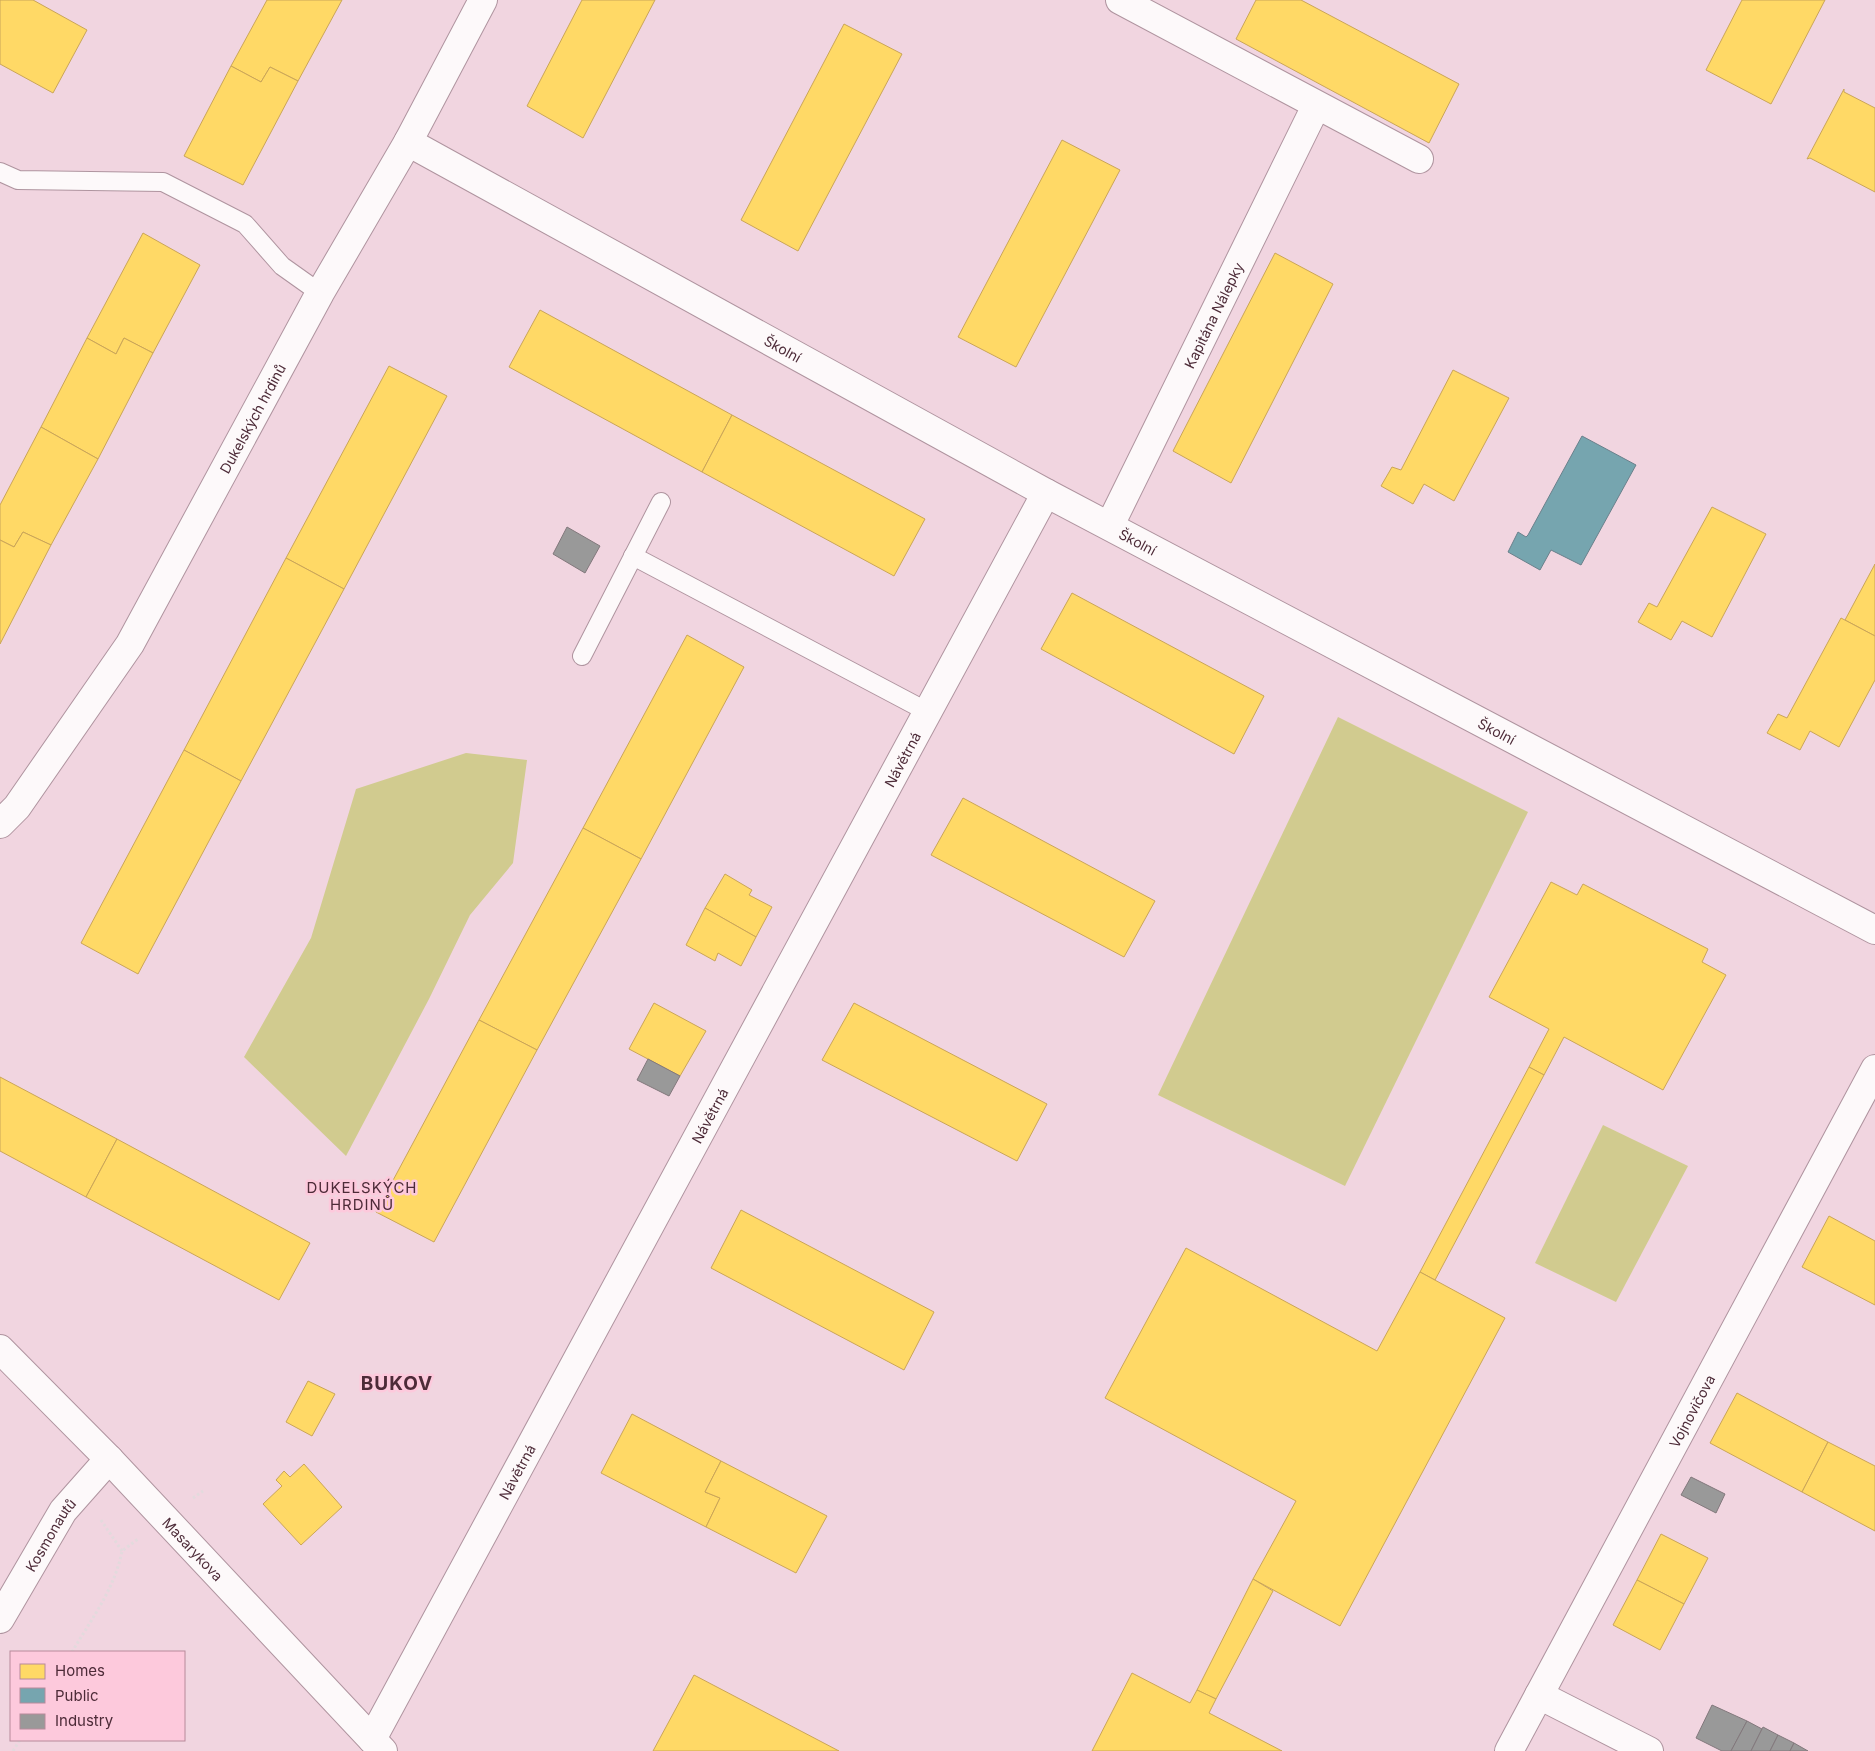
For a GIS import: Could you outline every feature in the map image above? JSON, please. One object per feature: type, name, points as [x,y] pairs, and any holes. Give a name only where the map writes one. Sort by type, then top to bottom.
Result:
[{"type":"street","name":"Dukelských hrdinů","points":[[0,824],[17,807],[130,644],[320,293],[408,142],[483,0]]},
{"type":"street","points":[[1120,0],[1316,106],[1419,159]]},
{"type":"street","name":"Kapitána Nálepky","points":[[1110,525],[1316,106]]},
{"type":"street","name":"Školní","points":[[408,142],[1046,493],[1110,525],[1875,930]]},
{"type":"street","name":"Návětrná","points":[[378,1745],[1046,493]]},
{"type":"street","name":"Vojnovičova","points":[[1509,1751],[1875,1069]]},
{"type":"street","name":"Masarykova","points":[[0,1349],[109,1460],[378,1745]]},
{"type":"street","name":"Kosmonautů","points":[[0,1619],[63,1511],[109,1460]]},
{"type":"street","points":[[1539,1695],[1649,1751]]},
{"type":"lane","points":[[0,172],[18,180],[163,182],[245,224],[282,266],[320,293]]},
{"type":"lane","points":[[582,656],[661,502]]},
{"type":"lane","points":[[633,556],[928,712]]},
{"type":"path","points":[[73,1651],[111,1586],[122,1551]]},
{"type":"shaded area","points":[[1338,717],[1528,812],[1345,1186],[1158,1095]]},
{"type":"shaded area","points":[[466,753],[527,760],[513,863],[470,915],[429,999],[346,1156],[244,1057],[311,938],[356,789]]},
{"type":"shaded area","points":[[1603,1125],[1688,1166],[1616,1302],[1535,1263]]},
{"type":"building: Homes","points":[[0,0],[33,0],[87,30],[53,93],[0,64]]},
{"type":"building: Homes","points":[[267,0],[342,0],[298,81],[270,67],[261,82],[231,66]]},
{"type":"building: Homes","points":[[582,0],[655,0],[583,138],[527,106]]},
{"type":"building: Homes","points":[[1256,0],[1301,0],[1459,84],[1429,143],[1236,39]]},
{"type":"building: Homes","points":[[1742,0],[1825,0],[1771,104],[1706,70]]},
{"type":"building: Homes","points":[[844,24],[902,54],[798,251],[741,220]]},
{"type":"building: Homes","points":[[231,66],[261,82],[270,67],[298,81],[243,185],[184,156]]},
{"type":"building: Homes","points":[[1844,89],[1844,92],[1875,108],[1875,192],[1810,158],[1807,159]]},
{"type":"building: Homes","points":[[1062,140],[1120,170],[1016,367],[958,337]]},
{"type":"building: Homes","points":[[143,233],[200,265],[153,353],[124,338],[116,354],[87,338]]},
{"type":"building: Homes","points":[[1275,253],[1333,284],[1231,483],[1173,451]]},
{"type":"building: Homes","points":[[540,310],[732,415],[702,472],[509,367]]},
{"type":"building: Homes","points":[[87,338],[116,354],[124,338],[153,353],[98,459],[41,427]]},
{"type":"building: Homes","points":[[389,366],[447,396],[344,589],[286,558]]},
{"type":"building: Homes","points":[[1453,370],[1509,398],[1454,501],[1424,484],[1413,504],[1381,486],[1392,467],[1401,470]]},
{"type":"building: Homes","points":[[732,415],[925,519],[894,576],[702,472]]},
{"type":"building: Homes","points":[[41,427],[98,459],[51,545],[23,532],[14,547],[0,540],[0,505]]},
{"type":"building: Homes","points":[[1712,507],[1766,534],[1712,637],[1682,621],[1671,640],[1638,622],[1649,603],[1657,607]]},
{"type":"building: Homes","points":[[23,532],[51,545],[0,644],[0,540],[14,547]]},
{"type":"building: Homes","points":[[286,558],[344,589],[241,781],[184,750]]},
{"type":"building: Homes","points":[[1875,564],[1875,636],[1845,620]]},
{"type":"building: Homes","points":[[1072,593],[1264,696],[1234,754],[1041,649]]},
{"type":"building: Homes","points":[[1841,618],[1875,636],[1875,680],[1839,747],[1810,731],[1800,750],[1767,733],[1778,714],[1787,718]]},
{"type":"building: Homes","points":[[687,635],[744,667],[641,859],[583,828]]},
{"type":"building: Homes","points":[[184,750],[241,781],[138,974],[81,943]]},
{"type":"building: Homes","points":[[963,798],[1155,901],[1124,957],[931,855]]},
{"type":"building: Homes","points":[[583,828],[641,859],[537,1050],[479,1020]]},
{"type":"building: Homes","points":[[725,874],[752,890],[749,895],[772,907],[756,937],[705,908]]},
{"type":"building: Homes","points":[[1551,882],[1577,895],[1583,884],[1708,949],[1702,962],[1726,975],[1663,1090],[1564,1037],[1544,1075],[1529,1067],[1549,1029],[1489,997]]},
{"type":"building: Homes","points":[[705,908],[756,937],[741,966],[718,953],[715,961],[686,945]]},
{"type":"building: Homes","points":[[654,1003],[706,1031],[680,1076],[629,1049]]},
{"type":"building: Homes","points":[[854,1003],[1047,1104],[1017,1161],[822,1060]]},
{"type":"building: Homes","points":[[479,1020],[537,1050],[434,1242],[376,1212]]},
{"type":"building: Homes","points":[[1529,1067],[1544,1075],[1435,1280],[1420,1272]]},
{"type":"building: Homes","points":[[0,1077],[117,1139],[86,1197],[0,1151]]},
{"type":"building: Homes","points":[[117,1139],[310,1243],[279,1300],[86,1197]]},
{"type":"building: Homes","points":[[741,1210],[934,1312],[904,1370],[711,1268]]},
{"type":"building: Homes","points":[[1829,1216],[1875,1241],[1875,1305],[1802,1267]]},
{"type":"building: Homes","points":[[1186,1248],[1377,1351],[1420,1272],[1505,1318],[1340,1626],[1253,1579],[1296,1501],[1105,1398]]},
{"type":"building: Homes","points":[[308,1381],[335,1394],[312,1436],[286,1422]]},
{"type":"building: Homes","points":[[1737,1393],[1828,1442],[1802,1492],[1710,1443]]},
{"type":"building: Homes","points":[[632,1414],[721,1461],[705,1492],[720,1498],[706,1527],[601,1473]]},
{"type":"building: Homes","points":[[1828,1442],[1875,1466],[1875,1531],[1802,1492]]},
{"type":"building: Homes","points":[[721,1461],[827,1516],[796,1573],[706,1527],[720,1498],[705,1492]]},
{"type":"building: Homes","points":[[304,1464],[342,1507],[301,1545],[263,1504],[282,1486],[276,1480],[284,1471],[290,1477]]},
{"type":"building: Homes","points":[[1661,1534],[1708,1558],[1684,1604],[1637,1580]]},
{"type":"building: Homes","points":[[1253,1579],[1273,1591],[1216,1699],[1197,1690]]},
{"type":"building: Homes","points":[[1637,1580],[1684,1604],[1660,1650],[1613,1625]]},
{"type":"building: Homes","points":[[1132,1673],[1190,1703],[1197,1690],[1216,1699],[1209,1713],[1282,1751],[1092,1751]]},
{"type":"building: Homes","points":[[694,1675],[839,1751],[653,1751]]},
{"type":"building: Public","points":[[1582,436],[1636,465],[1581,565],[1551,550],[1540,570],[1508,552],[1518,532],[1526,537],[1528,535]]},
{"type":"building: Industry","points":[[567,527],[600,546],[585,573],[553,554]]},
{"type":"building: Industry","points":[[648,1059],[680,1076],[669,1096],[637,1080]]},
{"type":"building: Industry","points":[[1691,1477],[1725,1494],[1716,1513],[1681,1495]]},
{"type":"building: Industry","points":[[1712,1705],[1747,1721],[1731,1751],[1722,1751],[1696,1738]]},
{"type":"building: Industry","points":[[1747,1721],[1762,1729],[1751,1751],[1731,1751]]},
{"type":"building: Industry","points":[[1763,1727],[1778,1735],[1770,1751],[1751,1751]]},
{"type":"building: Industry","points":[[1778,1735],[1794,1743],[1790,1751],[1770,1751]]},
{"type":"building: Industry","points":[[1794,1743],[1808,1751],[1790,1751]]},
{"type":"district","name":"DUKELSKÝCH HRDINŮ","points":[[362,1196]]},
{"type":"district","name":"BUKOV","points":[[397,1383]]}]
